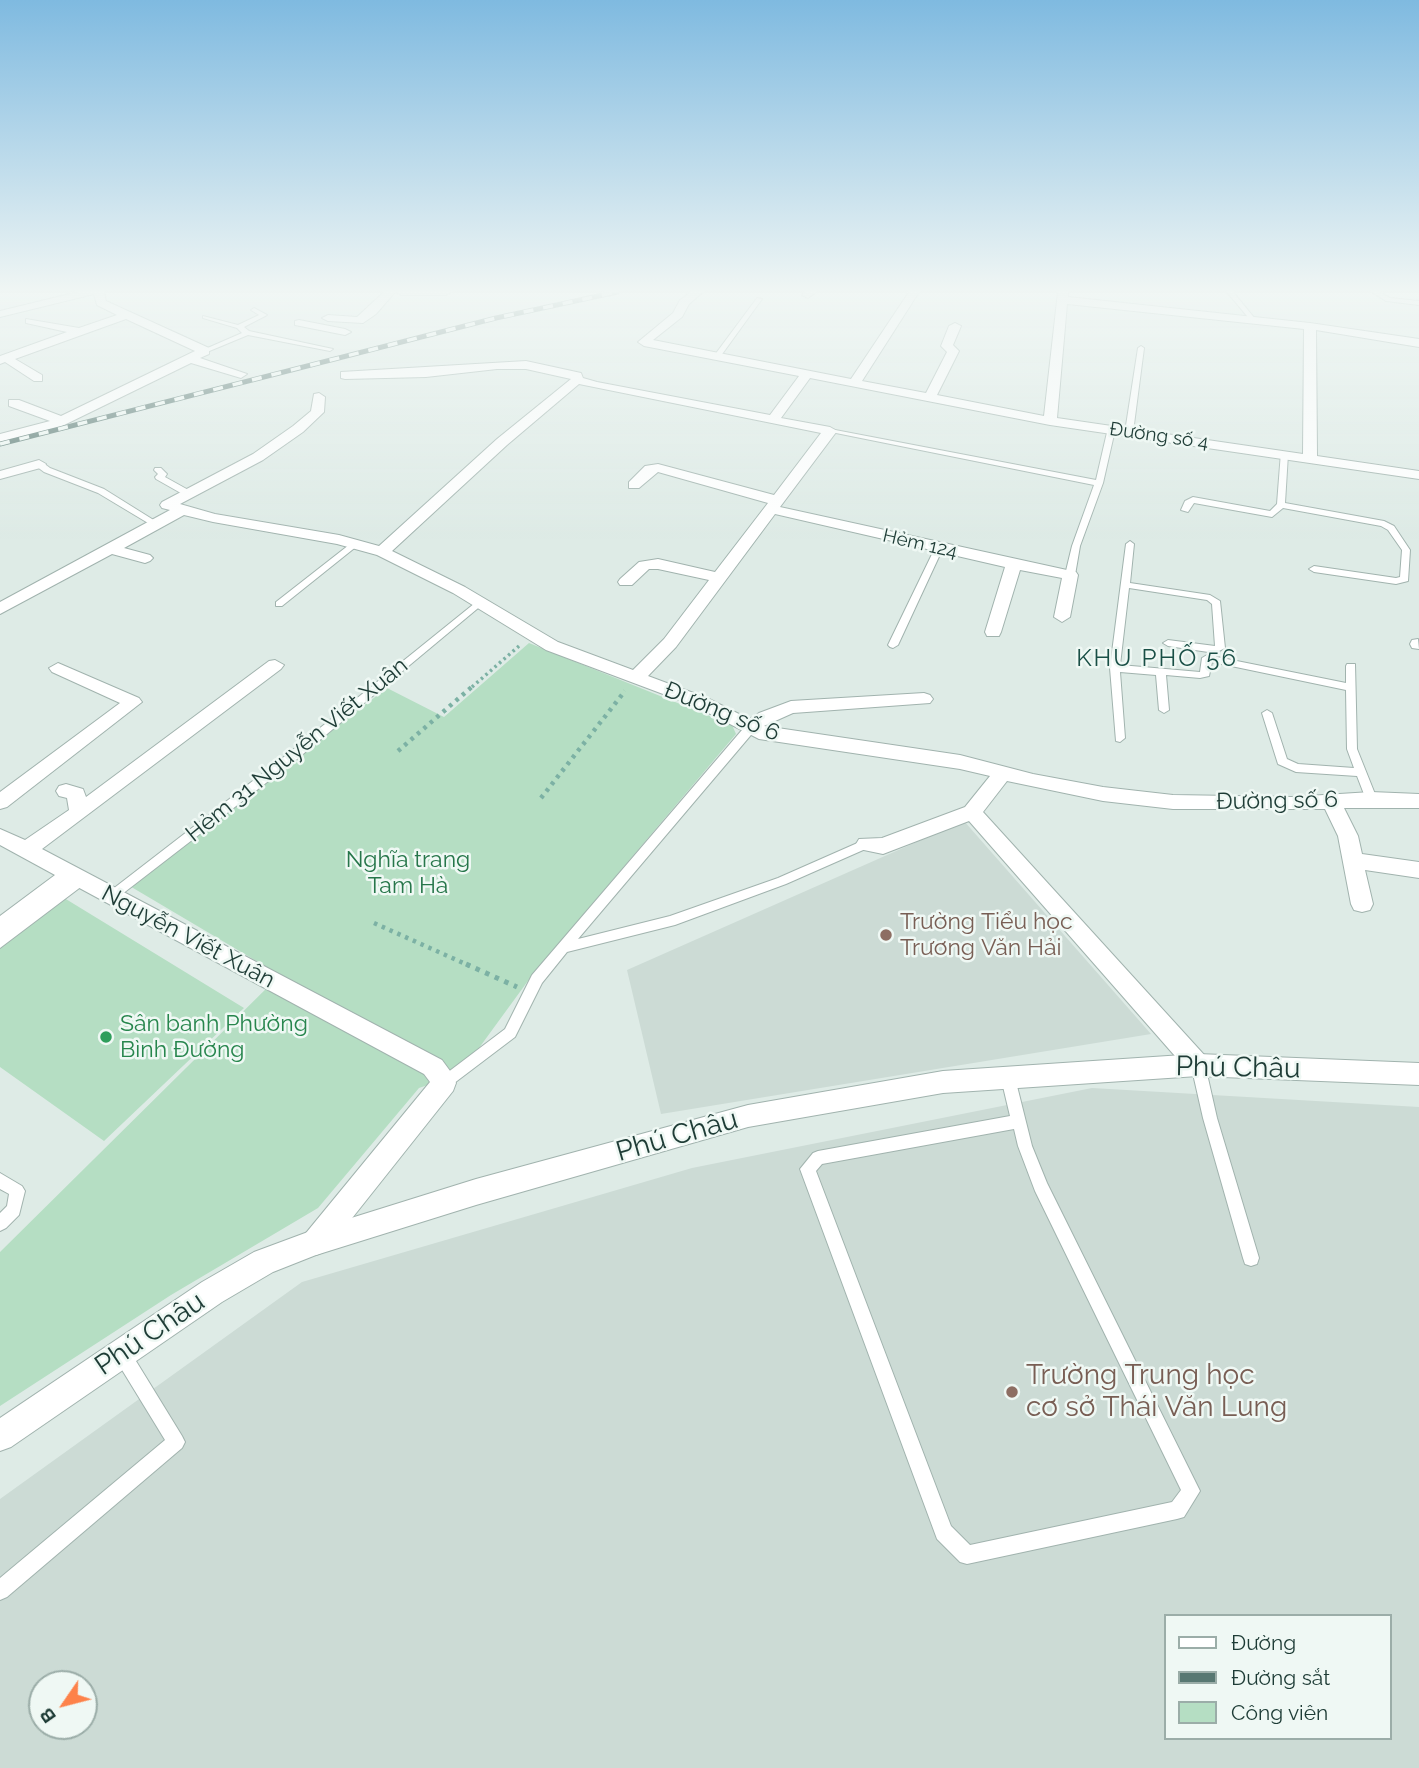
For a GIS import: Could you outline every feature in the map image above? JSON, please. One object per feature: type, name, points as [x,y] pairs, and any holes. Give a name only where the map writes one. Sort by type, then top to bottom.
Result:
[{"type":"street","points":[[32,375],[38,378]]},
{"type":"street","points":[[0,438],[62,421],[159,375]]},
{"type":"street","points":[[571,375],[577,376],[577,380]]},
{"type":"street","points":[[773,420],[806,375]]},
{"type":"street","name":"Đường số 4","points":[[815,375],[1050,421],[1419,475]]},
{"type":"street","points":[[855,382],[860,375]]},
{"type":"street","points":[[930,397],[941,375]]},
{"type":"street","points":[[1050,421],[1055,375]]},
{"type":"street","points":[[1310,375],[1310,457]]},
{"type":"street","points":[[577,380],[830,431],[670,643],[636,678]]},
{"type":"street","points":[[382,552],[502,442],[577,380]]},
{"type":"street","points":[[180,511],[167,505],[258,457],[298,429],[317,412],[319,397]]},
{"type":"street","points":[[14,403],[62,421]]},
{"type":"street","points":[[0,475],[39,464]]},
{"type":"street","name":"Hẻm 124","points":[[634,485],[650,469],[658,468],[775,505],[939,548],[1070,575]]},
{"type":"street","points":[[3,604],[180,511]]},
{"type":"street","name":"Đường số 6","points":[[180,511],[354,544],[382,552],[480,602],[532,634],[582,659],[701,702],[766,735],[960,762],[1103,794],[1173,802],[1331,802],[1371,799],[1419,801]]},
{"type":"street","points":[[111,549],[145,558]]},
{"type":"street","points":[[626,582],[645,565],[658,564],[719,578]]},
{"type":"street","points":[[993,632],[1014,564]]},
{"type":"street","points":[[1062,617],[1070,575]]},
{"type":"street","points":[[25,850],[79,813],[275,665]]},
{"type":"street","points":[[0,802],[134,702],[58,668]]},
{"type":"street","points":[[752,726],[765,717],[791,707],[924,699]]},
{"type":"street","points":[[866,844],[883,846],[972,812],[1003,773]]},
{"type":"street","points":[[66,792],[76,794],[79,813]]},
{"type":"street","points":[[1331,802],[1348,836],[1362,904]]},
{"type":"street","points":[[972,812],[1198,1065]]},
{"type":"street","name":"Nguyễn Viết Xuân","points":[[0,836],[433,1067],[444,1083]]},
{"type":"street","points":[[1355,861],[1419,870]]},
{"type":"street","points":[[0,928],[77,877]]},
{"type":"street","name":"Phú Châu","points":[[0,1436],[212,1292],[264,1262],[316,1242],[476,1192],[748,1116],[943,1082],[1198,1065],[1419,1074]]},
{"type":"street","points":[[316,1242],[444,1083]]},
{"type":"lane","points":[[1129,432],[1137,375]]},
{"type":"lane","points":[[1070,575],[1076,546],[1099,483],[1111,430]]},
{"type":"lane","points":[[830,431],[1099,483]]},
{"type":"lane","points":[[1185,510],[1193,500],[1272,514],[1280,505],[1284,454]]},
{"type":"lane","points":[[39,464],[47,470],[102,491],[156,524]]},
{"type":"lane","points":[[158,470],[163,474],[159,477],[189,494]]},
{"type":"lane","points":[[1280,505],[1384,524],[1391,528],[1406,550],[1405,579],[1396,581],[1314,569]]},
{"type":"lane","points":[[279,604],[354,544]]},
{"type":"lane","points":[[1120,738],[1115,668],[1130,544]]},
{"type":"lane","points":[[893,645],[939,548]]},
{"type":"lane","points":[[1125,585],[1210,598],[1217,603],[1220,649],[1168,643]]},
{"type":"lane","name":"Hẻm 31 Nguyễn Viết Xuân","points":[[113,895],[293,757],[480,602]]},
{"type":"lane","points":[[1115,668],[1203,675],[1207,658],[1349,687]]},
{"type":"lane","points":[[1351,666],[1349,687],[1352,749],[1358,772],[1371,799]]},
{"type":"lane","points":[[1161,672],[1164,710]]},
{"type":"lane","points":[[1267,713],[1282,761],[1296,768],[1358,772]]},
{"type":"lane","points":[[444,1083],[510,1033],[537,979],[752,726]]},
{"type":"lane","points":[[564,948],[671,921],[782,881],[866,844]]},
{"type":"lane","points":[[0,943],[77,877]]},
{"type":"lane","points":[[1198,1065],[1210,1118],[1251,1258]]},
{"type":"lane","points":[[1008,1078],[1040,1186],[1191,1491],[1177,1510],[967,1555],[944,1532],[808,1169],[818,1158],[1019,1121]]},
{"type":"lane","points":[[0,1180],[17,1191],[14,1210],[0,1223]]},
{"type":"lane","points":[[0,1590],[176,1442],[122,1354]]},
{"type":"path","points":[[398,751],[532,634]]},
{"type":"path","points":[[541,798],[636,678]]},
{"type":"path","points":[[374,923],[530,993]]},
{"type":"shaded area","name":"Trường Tiểu học Trương Văn Hải","points":[[964,821],[1151,1034],[661,1114],[627,970]]},
{"type":"shaded area","points":[[1092,1088],[1419,1107],[1419,1768],[0,1768],[0,1499],[302,1282],[692,1168]]},
{"type":"green space","name":"Nghĩa trang Tam Hà","points":[[529,643],[732,725],[736,734],[533,974],[460,1074],[419,1088],[318,1208],[171,1295],[0,1406],[0,1252],[280,975],[128,885],[387,688],[444,717]]},
{"type":"green space","name":"Sân banh Phường Bình Đường","points":[[56,893],[244,1008],[104,1141],[0,1067],[0,936]]},
{"type":"railway","points":[[0,444],[274,375]]},
{"type":"place","name":"Trường Tiểu học Trương Văn Hải","points":[[886,935]]},
{"type":"place","name":"Sân banh Phường Bình Đường","points":[[106,1037]]},
{"type":"place","name":"Trường Trung học cơ sở Thái Văn Lung","points":[[1012,1392]]},
{"type":"district","name":"KHU PHỐ 56","points":[[1157,659]]}]
